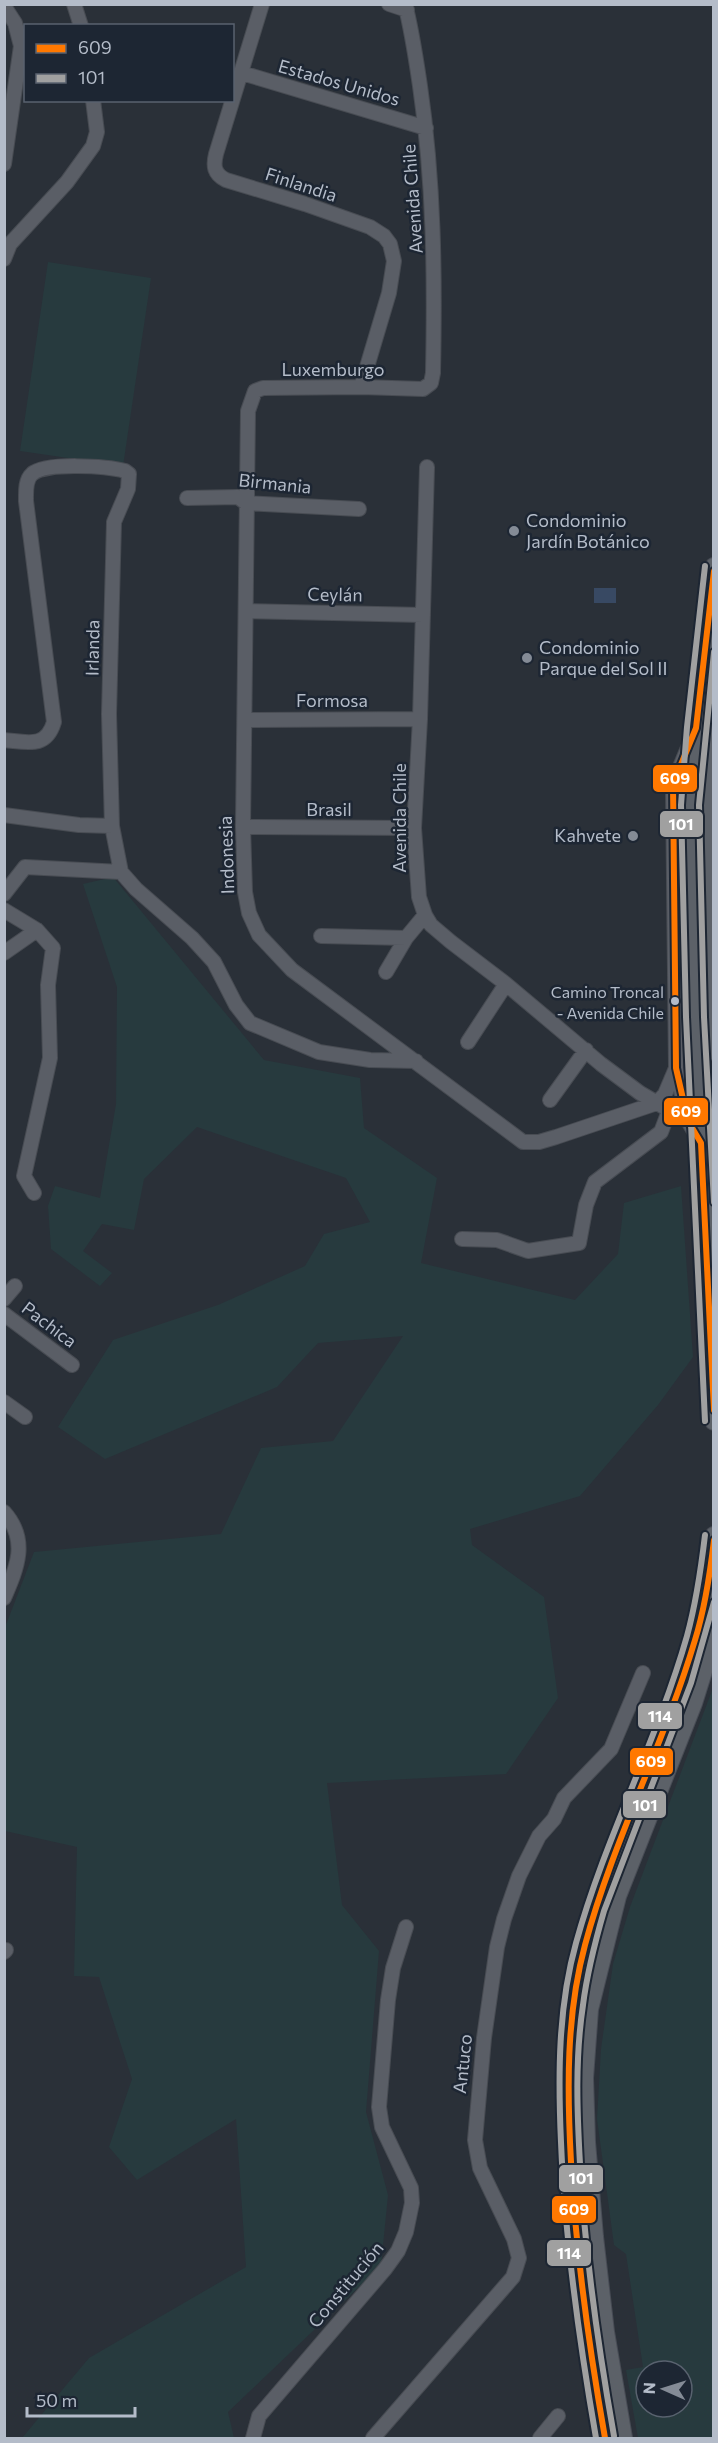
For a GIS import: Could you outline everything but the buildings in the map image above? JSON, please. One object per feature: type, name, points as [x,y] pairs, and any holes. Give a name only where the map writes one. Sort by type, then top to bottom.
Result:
[{"type":"main road","points":[[714,567],[690,805],[695,1017],[714,1420]]},
{"type":"main road","points":[[714,715],[706,850],[714,1051]]},
{"type":"main road","points":[[604,2439],[576,2240],[567,2073],[574,1999],[584,1948],[606,1875],[680,1688],[695,1639],[707,1587],[714,1536]]},
{"type":"main road","points":[[623,2439],[605,2332],[586,2142],[584,2078],[589,2009],[617,1896],[693,1703],[714,1636]]},
{"type":"main road","points":[[594,2380],[598,2439]]},
{"type":"street","points":[[74,4],[80,24]]},
{"type":"street","points":[[242,73],[262,4]]},
{"type":"street","points":[[389,4],[406,7]]},
{"type":"street","points":[[4,6],[15,22],[21,46],[4,164]]},
{"type":"street","name":"Avenida Chile","points":[[406,7],[426,128],[432,199],[435,271],[432,373],[430,383],[423,390]]},
{"type":"street","name":"Estados Unidos","points":[[242,73],[426,128]]},
{"type":"street","name":"Finlandia","points":[[234,98],[242,73]]},
{"type":"street","points":[[4,259],[10,244],[67,182],[93,146],[97,132],[93,102]]},
{"type":"street","name":"Finlandia","points":[[233,102],[214,161],[218,176],[370,227],[384,236],[390,244],[394,261],[389,293],[361,387]]},
{"type":"street","name":"Luxemburgo","points":[[250,402],[255,391],[263,388],[361,387],[423,390]]},
{"type":"street","name":"Indonesia","points":[[250,402],[246,503],[247,611],[243,827],[245,892],[249,913],[259,935],[292,970],[523,1142],[539,1142],[657,1103]]},
{"type":"street","name":"Irlanda","points":[[4,740],[41,741],[48,736],[54,722],[26,501],[27,486],[32,474],[43,468],[73,467],[112,469],[129,474],[128,489],[114,522],[110,714],[112,826],[121,872]]},
{"type":"street","name":"Avenida Chile","points":[[427,467],[420,719],[414,828],[419,897],[425,915],[431,925],[450,942],[506,984],[601,1064],[669,1111],[688,1121]]},
{"type":"street","name":"Birmania","points":[[187,498],[238,497],[246,503],[358,509]]},
{"type":"street","name":"Ceylán","points":[[247,611],[423,615]]},
{"type":"street","name":"Formosa","points":[[245,720],[420,719]]},
{"type":"street","points":[[696,728],[673,784],[676,1068],[688,1121],[701,1143]]},
{"type":"street","points":[[4,815],[112,826]]},
{"type":"street","name":"Brasil","points":[[243,827],[414,828]]},
{"type":"street","points":[[4,894],[25,867],[121,872],[136,889],[192,938],[214,962],[236,1005],[250,1023],[318,1052],[370,1060],[416,1061]]},
{"type":"street","points":[[4,910],[37,930],[53,948],[48,985],[50,1058],[24,1176],[34,1193]]},
{"type":"street","points":[[386,972],[406,938],[425,915]]},
{"type":"street","points":[[4,953],[37,930]]},
{"type":"street","points":[[321,936],[406,938]]},
{"type":"street","points":[[468,1042],[506,984]]},
{"type":"street","points":[[550,1100],[586,1050]]},
{"type":"street","points":[[657,1103],[664,1094],[676,1068]]},
{"type":"street","points":[[462,1239],[497,1240],[528,1251],[579,1243],[586,1205],[595,1182],[661,1132],[669,1111]]},
{"type":"street","points":[[4,1299],[15,1286]]},
{"type":"street","name":"Pachica","points":[[4,1314],[72,1365]]},
{"type":"street","points":[[4,1402],[25,1417]]},
{"type":"street","points":[[4,1512],[15,1527],[19,1551],[18,1565],[4,1598]]},
{"type":"street","name":"Antuco","points":[[373,2439],[513,2277],[519,2258],[480,2168],[475,2140],[483,2038],[497,1947],[519,1876],[539,1836],[554,1820],[564,1798],[611,1749],[643,1673]]},
{"type":"street","name":"Constitución","points":[[253,2439],[259,2416],[385,2269],[398,2251],[406,2232],[412,2203],[411,2188],[382,2127],[379,2107],[388,2000],[393,1968],[406,1927]]},
{"type":"street","points":[[540,2439],[558,2416]]},
{"type":"green space","points":[[48,262],[151,278],[123,466],[20,451]]},
{"type":"green space","points":[[113,877],[264,1060],[360,1078],[364,1128],[437,1178],[421,1263],[575,1300],[618,1254],[624,1203],[681,1186],[693,1357],[658,1405],[580,1496],[470,1529],[472,1545],[544,1597],[558,1698],[506,1774],[327,1783],[342,1905],[379,1951],[366,2112],[388,2195],[381,2266],[228,2412],[234,2438],[22,2438],[89,2358],[246,2267],[236,2119],[137,2180],[109,2147],[132,2079],[99,1977],[74,1976],[77,1847],[5,1831],[4,1630],[34,1552],[221,1534],[261,1448],[333,1441],[403,1336],[318,1343],[277,1387],[105,1459],[58,1427],[113,1340],[218,1305],[305,1266],[324,1234],[370,1222],[346,1178],[197,1127],[144,1179],[134,1230],[102,1224],[83,1251],[112,1273],[100,1286],[51,1249],[48,1206],[55,1186],[100,1198],[116,1104],[117,987],[83,884]]},
{"type":"green space","points":[[713,1688],[713,2438],[638,2438],[635,2419],[694,2419],[694,2359],[642,2359],[626,2254],[614,2245],[597,2119],[601,2049],[613,1964],[630,1907]]},
{"type":"green space","points":[[634,2369],[634,2415],[626,2370]]},
{"type":"water","points":[[594,588],[616,588],[616,603],[594,603]]},
{"type":"transit line","name":"101","points":[[705,566],[687,727],[681,805],[686,1017],[705,1421]]},
{"type":"transit line","name":"609","points":[[714,571],[696,728],[673,784],[676,1068],[688,1121],[701,1143],[714,1410]]},
{"type":"transit line","name":"114","points":[[714,652],[699,805],[704,1017],[714,1202]]},
{"type":"transit line","name":"114","points":[[596,2438],[579,2328],[566,2217],[560,2092],[561,2042],[566,1992],[570,1967],[588,1904],[661,1714],[687,1636],[698,1586],[705,1535]]},
{"type":"transit line","name":"609","points":[[605,2438],[584,2301],[573,2197],[569,2053],[574,1998],[596,1906],[669,1717],[695,1640],[707,1591],[714,1540]]},
{"type":"transit line","name":"101","points":[[614,2436],[593,2301],[582,2198],[578,2104],[580,2025],[589,1969],[604,1911],[691,1683],[714,1602]]},
{"type":"place","name":"Condominio Jardín Botánico","points":[[514,531]]},
{"type":"place","name":"Condominio Parque del Sol II","points":[[527,658]]},
{"type":"place","name":"Kahvete","points":[[633,836]]},
{"type":"place","name":"Camino Troncal - Avenida Chile","points":[[675,1001]]}]
